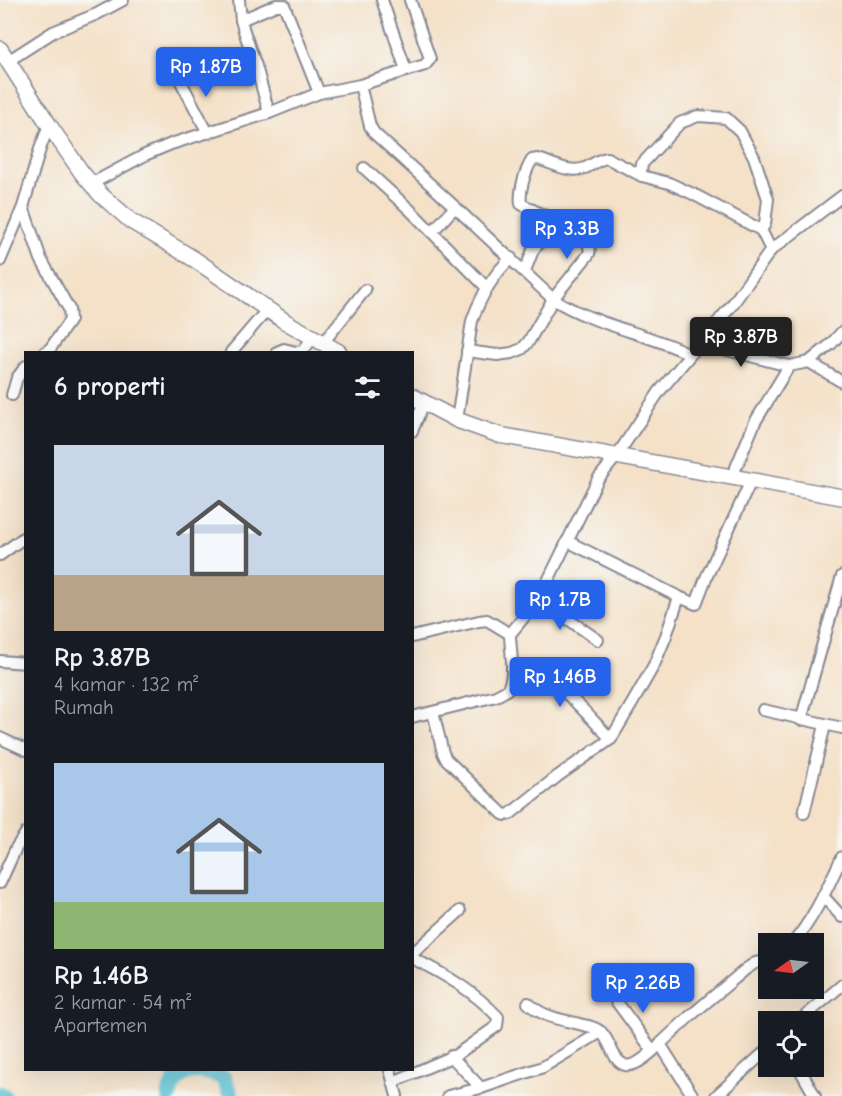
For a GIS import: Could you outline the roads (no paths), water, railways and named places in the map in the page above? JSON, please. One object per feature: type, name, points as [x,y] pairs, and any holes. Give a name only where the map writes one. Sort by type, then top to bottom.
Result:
[{"type":"street","points":[[123,0],[97,14],[53,32],[4,58],[82,173],[101,195],[130,221],[194,259],[267,309],[337,351]]},
{"type":"street","points":[[239,0],[241,20],[269,113]]},
{"type":"street","points":[[382,0],[406,70]]},
{"type":"street","points":[[92,184],[145,155],[171,144],[269,113],[319,93],[360,86],[425,65],[430,59],[410,0]]},
{"type":"street","points":[[241,20],[276,5],[284,5],[319,93]]},
{"type":"street","points":[[178,76],[208,132]]},
{"type":"street","points":[[360,86],[370,126],[374,133],[553,299],[584,315],[669,344],[690,354]]},
{"type":"street","points":[[642,176],[642,164],[680,123],[698,116],[726,118],[740,131],[754,157],[768,199],[768,211],[761,230]]},
{"type":"street","points":[[0,261],[22,207],[49,125]]},
{"type":"street","points":[[554,227],[555,224],[551,219],[520,202],[524,179],[532,160],[538,159],[575,170],[607,158],[642,176],[669,183],[693,194],[761,230],[771,250]]},
{"type":"street","points":[[364,168],[487,288]]},
{"type":"street","points":[[414,717],[496,696],[507,690],[511,681],[512,668],[510,634],[539,599],[598,479],[616,457],[658,392],[732,305],[771,250],[842,196]]},
{"type":"street","points":[[22,207],[41,259],[69,309],[70,320],[47,351]]},
{"type":"street","points":[[432,232],[456,207]]},
{"type":"street","points":[[525,272],[533,250],[554,227]]},
{"type":"street","points":[[467,351],[497,356],[522,349],[529,341],[553,299],[580,267],[590,250],[589,244],[583,238],[575,233],[554,227]]},
{"type":"street","points":[[456,420],[472,321],[487,288],[511,258]]},
{"type":"street","points":[[303,351],[318,340],[365,290]]},
{"type":"street","points":[[235,351],[267,309]]},
{"type":"street","points":[[700,344],[789,366],[809,362],[842,332]]},
{"type":"street","points":[[809,362],[842,382]]},
{"type":"street","points":[[732,477],[755,422],[789,366]]},
{"type":"street","points":[[12,395],[17,378],[24,369]]},
{"type":"street","points":[[414,420],[418,399],[456,420],[499,435],[842,497]]},
{"type":"street","points":[[567,541],[696,604],[751,482]]},
{"type":"street","points":[[0,555],[24,537]]},
{"type":"street","points":[[801,720],[842,576]]},
{"type":"street","points":[[433,712],[446,759],[503,814],[510,814],[558,776],[611,739],[654,665],[679,597]]},
{"type":"street","points":[[539,599],[598,640]]},
{"type":"street","points":[[414,637],[487,620],[510,634]]},
{"type":"street","points":[[0,661],[24,663]]},
{"type":"street","points":[[512,668],[541,676],[560,688],[611,739]]},
{"type":"street","points":[[763,710],[842,728]]},
{"type":"street","points":[[804,813],[825,725]]},
{"type":"street","points":[[0,738],[24,749]]},
{"type":"street","points":[[0,883],[24,836]]},
{"type":"street","points":[[801,933],[842,857]]},
{"type":"street","points":[[823,896],[842,917]]},
{"type":"street","points":[[414,954],[460,911]]},
{"type":"street","points":[[393,1082],[451,1056],[497,1026],[498,1017],[484,1002],[414,957]]},
{"type":"street","points":[[528,1003],[536,1011],[548,1017],[592,1027],[601,1032],[619,1062],[633,1065],[746,969],[758,962]]},
{"type":"street","points":[[811,1011],[842,985]]},
{"type":"street","points":[[833,993],[842,1002]]},
{"type":"street","points":[[610,994],[656,1047],[693,1096]]},
{"type":"street","points":[[448,1096],[481,1088],[543,1067],[601,1032]]},
{"type":"street","points":[[451,1056],[481,1088]]},
{"type":"street","points":[[716,1096],[758,1058]]},
{"type":"street","points":[[390,1071],[397,1096]]},
{"type":"street","points":[[804,1077],[815,1096]]},
{"type":"waterway","points":[[169,1096],[177,1079],[183,1074],[198,1071],[224,1078],[231,1096]]},
{"type":"waterway","points":[[0,1094],[4,1096]]}]
